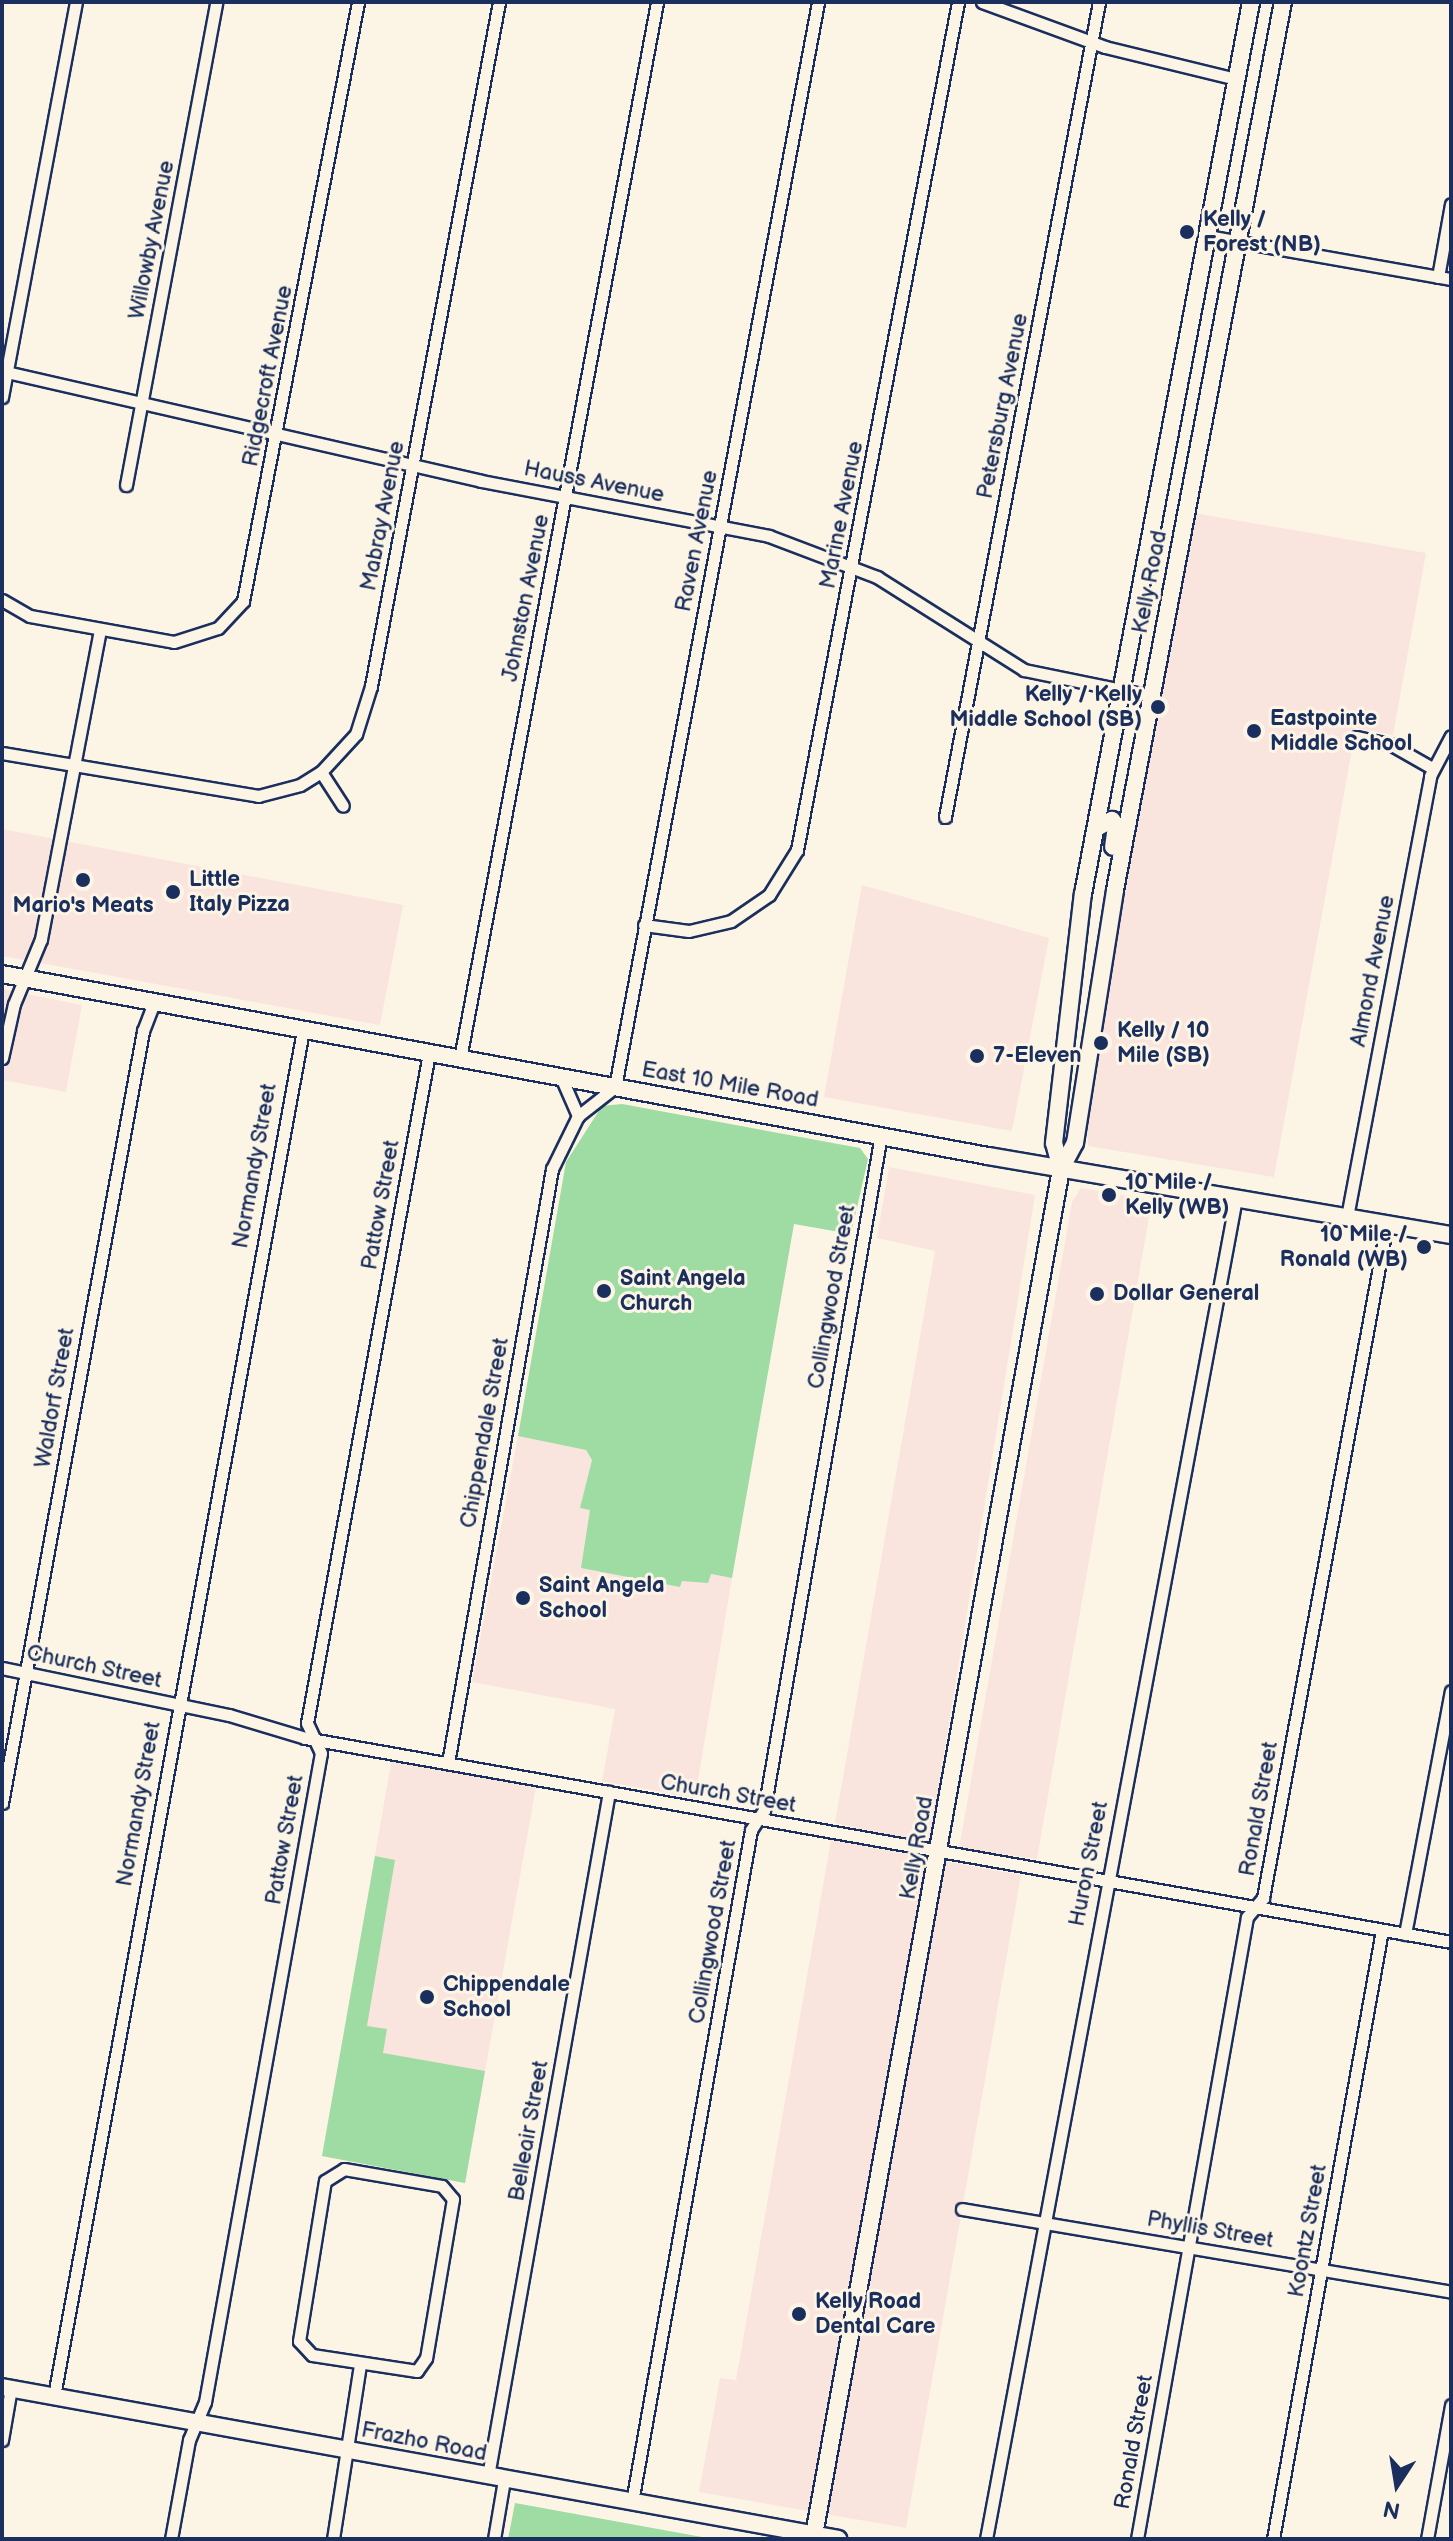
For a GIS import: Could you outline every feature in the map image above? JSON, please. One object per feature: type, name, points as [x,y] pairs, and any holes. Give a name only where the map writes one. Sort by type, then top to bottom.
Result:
[{"type":"street","points":[[2,397],[4,372],[76,2]]},
{"type":"street","name":"Willowby Avenue","points":[[126,485],[216,2]]},
{"type":"street","name":"Ridgecroft Avenue","points":[[2,600],[30,616],[174,642],[206,635],[228,619],[249,585],[358,2]]},
{"type":"street","name":"Mabray Avenue","points":[[2,753],[238,796],[278,792],[321,772],[344,750],[364,716],[499,2]]},
{"type":"street","name":"Johnston Avenue","points":[[460,1059],[657,2]]},
{"type":"street","name":"Raven Avenue","points":[[615,1087],[818,2]]},
{"type":"street","name":"Marine Avenue","points":[[644,925],[689,931],[721,925],[755,908],[787,872],[802,831],[958,2]]},
{"type":"street","points":[[982,2],[1092,43],[1236,79]]},
{"type":"street","name":"Petersburg Avenue","points":[[945,817],[1099,2]]},
{"type":"street","name":"Kelly Road","points":[[1061,1169],[1054,1143],[1077,930],[1251,2]]},
{"type":"street","name":"Kelly Road","points":[[814,2535],[940,1853],[1061,1169],[1075,1143],[1115,890],[1283,2]]},
{"type":"street","points":[[1438,277],[1451,204]]},
{"type":"street","points":[[1207,236],[1451,279]]},
{"type":"street","name":"Hauss Avenue","points":[[4,372],[413,466],[787,541],[852,565],[933,608],[978,643],[1024,670],[1151,696]]},
{"type":"street","points":[[2,1058],[14,1004],[29,979],[47,906],[100,630]]},
{"type":"street","name":"Almond Avenue","points":[[1347,1217],[1432,768],[1451,736]]},
{"type":"street","points":[[1356,737],[1390,744],[1432,768]]},
{"type":"street","points":[[321,772],[343,806]]},
{"type":"street","points":[[1096,828],[1106,819],[1116,826],[1108,876],[1115,890]]},
{"type":"street","points":[[1077,930],[1084,962],[1077,1015],[1083,1022],[1095,1020]]},
{"type":"street","name":"East 10 Mile Road","points":[[2,974],[1061,1169],[1451,1235]]},
{"type":"street","name":"Waldorf Street","points":[[2,1803],[143,1031],[154,1002]]},
{"type":"street","name":"Normandy Street","points":[[54,2396],[177,1705],[303,1030]]},
{"type":"street","name":"Pattow Street","points":[[171,2539],[197,2422],[205,2402],[321,1753],[307,1723],[429,1053]]},
{"type":"street","points":[[561,1077],[578,1116]]},
{"type":"street","name":"Chippendale Street","points":[[448,1763],[552,1169],[578,1116],[615,1087]]},
{"type":"street","name":"Collingwood Street","points":[[632,2502],[751,1830],[764,1810],[881,1135]]},
{"type":"street","name":"Huron Street","points":[[986,2539],[1106,1882],[1236,1198]]},
{"type":"street","name":"Ronald Street","points":[[1137,2539],[1247,1917],[1263,1898],[1387,1223]]},
{"type":"street","name":"Church Street","points":[[2,1668],[177,1705],[314,1739],[757,1821],[1451,1942]]},
{"type":"street","points":[[1405,1934],[1451,1691]]},
{"type":"street","name":"Belleair Street","points":[[494,2539],[496,2478],[609,1792]]},
{"type":"street","name":"Koontz Street","points":[[1273,2539],[1382,1930]]},
{"type":"street","points":[[344,2169],[442,2186],[453,2199],[452,2225],[426,2358],[417,2371],[402,2373],[360,2364],[312,2355],[299,2341],[325,2181],[344,2169]]},
{"type":"street","name":"Phyllis Street","points":[[962,2209],[1451,2292]]},
{"type":"street","points":[[333,2539],[360,2364]]},
{"type":"street","points":[[2,2440],[7,2388]]},
{"type":"street","name":"Frazho Road","points":[[7,2388],[838,2539]]},
{"type":"street","points":[[1427,2539],[1451,2405]]},
{"type":"shaded area","name":"Eastpointe Middle School","points":[[1194,513],[1426,553],[1393,735],[1356,728],[1274,1177],[1088,1146],[1087,1122],[1119,915]]},
{"type":"shaded area","points":[[2,829],[403,905],[380,1025],[2,956]]},
{"type":"shaded area","points":[[862,885],[1049,938],[1012,1131],[824,1097]]},
{"type":"shaded area","points":[[2,989],[82,1005],[66,1092],[2,1080]]},
{"type":"shaded area","points":[[889,1167],[1035,1195],[930,1840],[924,1843],[835,1823],[935,1251],[877,1238]]},
{"type":"shaded area","points":[[1081,1188],[1152,1200],[1037,1859],[959,1849],[1072,1202]]},
{"type":"shaded area","points":[[518,1436],[586,1450],[592,1460],[581,1508],[590,1509],[680,1587],[682,1581],[710,1574],[732,1578],[695,1798],[602,1781],[615,1709],[472,1682]]},
{"type":"shaded area","points":[[392,1758],[536,1787],[465,2183],[322,2156]]},
{"type":"shaded area","points":[[831,1840],[1021,1875],[906,2528],[699,2492],[720,2378],[736,2380]]},
{"type":"green space","points":[[622,1104],[860,1148],[868,1159],[851,1234],[794,1224],[732,1578],[711,1574],[708,1583],[682,1581],[680,1587],[581,1568],[590,1510],[580,1508],[592,1460],[586,1450],[518,1436],[566,1162],[602,1106]]},
{"type":"green space","points":[[375,1856],[395,1860],[367,2026],[387,2029],[383,2053],[485,2071],[465,2183],[322,2156]]},
{"type":"green space","points":[[515,2503],[713,2539],[508,2539]]},
{"type":"place","name":"Kelly / Forest (NB)","points":[[1187,232]]},
{"type":"place","name":"Kelly / Kelly Middle School (SB)","points":[[1158,707]]},
{"type":"place","name":"Eastpointe Middle School","points":[[1254,731]]},
{"type":"place","name":"Mario's Meats","points":[[83,880]]},
{"type":"place","name":"Little Italy Pizza","points":[[173,892]]},
{"type":"place","name":"Kelly / 10 Mile (SB)","points":[[1101,1043]]},
{"type":"place","name":"7-Eleven","points":[[977,1056]]},
{"type":"place","name":"10 Mile / Kelly (WB)","points":[[1109,1195]]},
{"type":"place","name":"10 Mile / Ronald (WB)","points":[[1424,1247]]},
{"type":"place","name":"Saint Angela Church","points":[[604,1291]]},
{"type":"place","name":"Dollar General","points":[[1097,1294]]},
{"type":"place","name":"Saint Angela School","points":[[523,1598]]},
{"type":"place","name":"Chippendale School","points":[[427,1997]]},
{"type":"place","name":"Kelly Road Dental Care","points":[[799,2314]]}]
